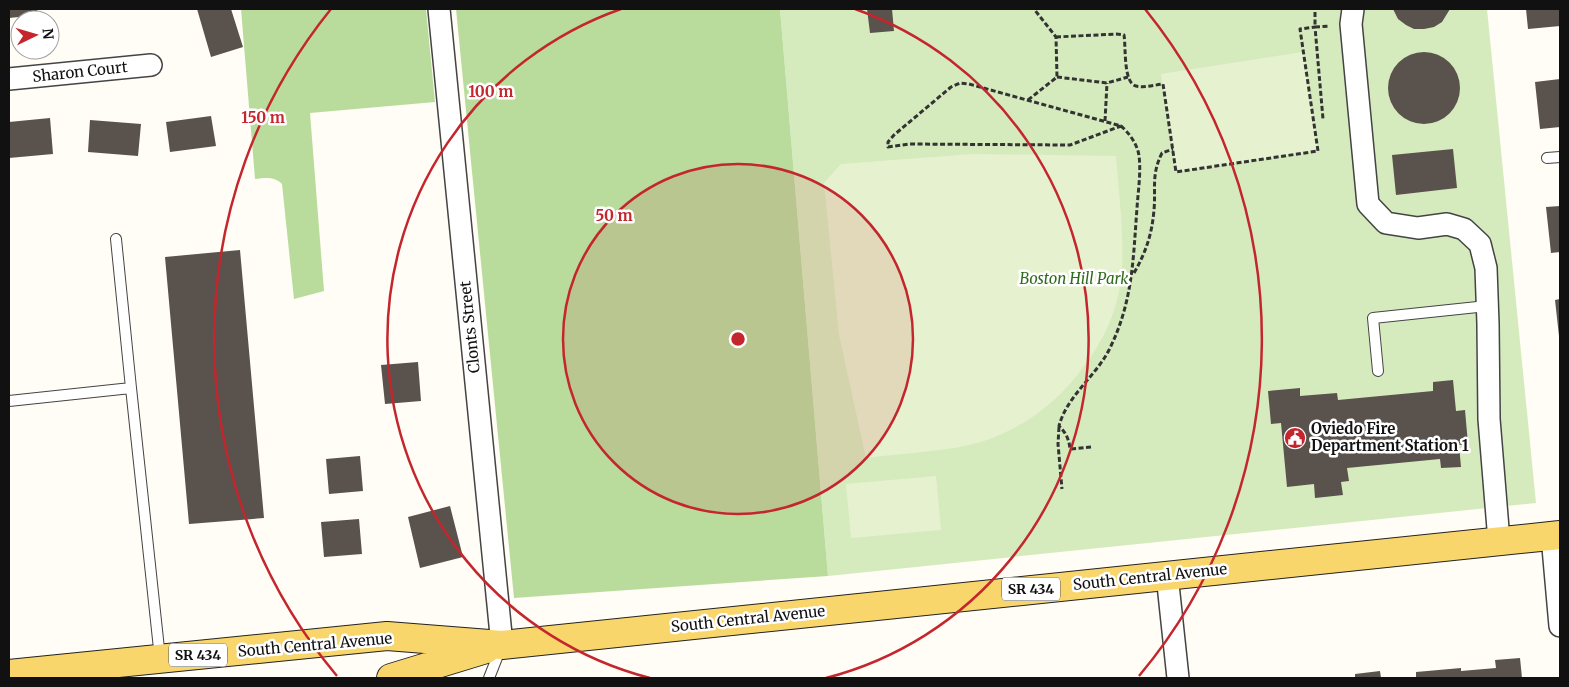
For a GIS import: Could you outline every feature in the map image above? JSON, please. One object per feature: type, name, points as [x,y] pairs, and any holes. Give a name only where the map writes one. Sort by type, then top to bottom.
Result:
[{"type":"main road","name":"South Central Avenue","points":[[9,674],[387,636],[502,644],[1556,536]]},
{"type":"main road","name":"South Central Avenue","points":[[391,678],[502,644]]},
{"type":"street","name":"Clonts Street","points":[[439,9],[502,644]]},
{"type":"street","points":[[1352,9],[1351,24],[1368,204],[1386,222],[1418,228],[1447,224],[1464,229],[1480,244],[1486,268],[1489,419],[1499,541]]},
{"type":"street","name":"Sharon Court","points":[[9,78],[151,65]]},
{"type":"street","points":[[1556,536],[1560,626]]},
{"type":"street","points":[[1168,575],[1178,678]]},
{"type":"lane","points":[[1547,158],[1560,157]]},
{"type":"lane","points":[[116,239],[160,659]]},
{"type":"lane","points":[[1378,371],[1373,318],[1487,306]]},
{"type":"lane","points":[[9,401],[132,388]]},
{"type":"lane","points":[[489,678],[502,644]]},
{"type":"path","points":[[1034,9],[1056,37],[1057,77]]},
{"type":"path","points":[[1056,37],[1124,35],[1130,83],[1134,86],[1145,87],[1163,84],[1176,172],[1318,150],[1300,29],[1315,27],[1323,119]]},
{"type":"path","points":[[1028,100],[1057,77],[1107,83],[1128,77]]},
{"type":"path","points":[[1062,489],[1058,444],[1059,426],[1068,406],[1108,351],[1122,321],[1128,301],[1132,276],[1139,173],[1138,150],[1127,130],[1121,126],[960,83],[951,87],[888,142],[888,147],[910,144],[1070,145],[1121,126]]},
{"type":"path","points":[[1105,121],[1107,83]]},
{"type":"path","points":[[1132,276],[1143,257],[1152,233],[1156,164],[1162,153],[1173,149]]},
{"type":"path","points":[[1059,426],[1069,440],[1070,449],[1090,447]]},
{"type":"green space","points":[[241,9],[426,9],[435,102],[310,113],[324,291],[294,299],[282,184],[273,179],[255,179]]},
{"type":"green space","points":[[456,9],[780,9],[828,576],[514,598]]},
{"type":"green space","name":"Boston Hill Park","points":[[780,9],[1487,9],[1536,503],[828,576]]},
{"type":"green space","points":[[1303,52],[1318,151],[1176,172],[1161,74]]},
{"type":"green space","points":[[973,154],[1116,156],[1121,218],[1122,265],[1119,292],[1113,315],[1097,347],[1072,381],[1045,407],[1014,428],[997,436],[960,447],[866,458],[839,335],[824,183],[841,164]]},
{"type":"green space","points":[[936,476],[941,530],[851,538],[846,484]]},
{"type":"building","points":[[9,9],[37,9],[10,10],[9,18]]},
{"type":"building","points":[[197,9],[231,9],[243,47],[211,57]]},
{"type":"building","points":[[867,9],[892,9],[894,31],[870,33]]},
{"type":"building","points":[[1393,9],[1450,9],[1442,22],[1434,27],[1414,29],[1398,19]]},
{"type":"building","points":[[1526,9],[1560,9],[1560,26],[1528,29]]},
{"type":"building","points":[[1424,52],[1444,58],[1454,68],[1460,88],[1454,108],[1444,118],[1424,124],[1404,118],[1394,108],[1388,88],[1394,68],[1404,58]]},
{"type":"building","points":[[1560,79],[1560,127],[1540,129],[1535,82]]},
{"type":"building","points":[[211,116],[216,146],[170,152],[166,122]]},
{"type":"building","points":[[50,118],[53,154],[9,158],[9,122]]},
{"type":"building","points":[[90,120],[141,124],[138,156],[88,152]]},
{"type":"building","points":[[1453,149],[1457,188],[1396,195],[1392,155]]},
{"type":"building","points":[[1560,206],[1560,252],[1551,253],[1546,207]]},
{"type":"building","points":[[240,250],[264,518],[189,524],[165,257]]},
{"type":"building","points":[[1560,299],[1560,335],[1559,336],[1555,300]]},
{"type":"building","points":[[418,362],[421,401],[385,404],[381,365]]},
{"type":"building","points":[[1453,380],[1456,411],[1465,410],[1468,444],[1459,445],[1461,467],[1441,468],[1440,459],[1347,468],[1349,481],[1341,482],[1343,495],[1315,498],[1314,484],[1287,487],[1281,423],[1271,424],[1268,391],[1300,388],[1300,396],[1337,393],[1338,400],[1433,391],[1433,382]]},
{"type":"building","points":[[360,456],[363,491],[329,494],[326,459]]},
{"type":"building","points":[[450,506],[463,557],[420,568],[408,517]]},
{"type":"building","points":[[359,519],[362,554],[324,557],[321,522]]},
{"type":"building","points":[[1520,658],[1522,678],[1416,678],[1416,672],[1461,668],[1461,671],[1496,668],[1495,660]]},
{"type":"building","points":[[1380,671],[1381,678],[1355,678],[1355,674]]},
{"type":"place","name":"Oviedo Fire Department Station 1","points":[[1295,438]]}]
